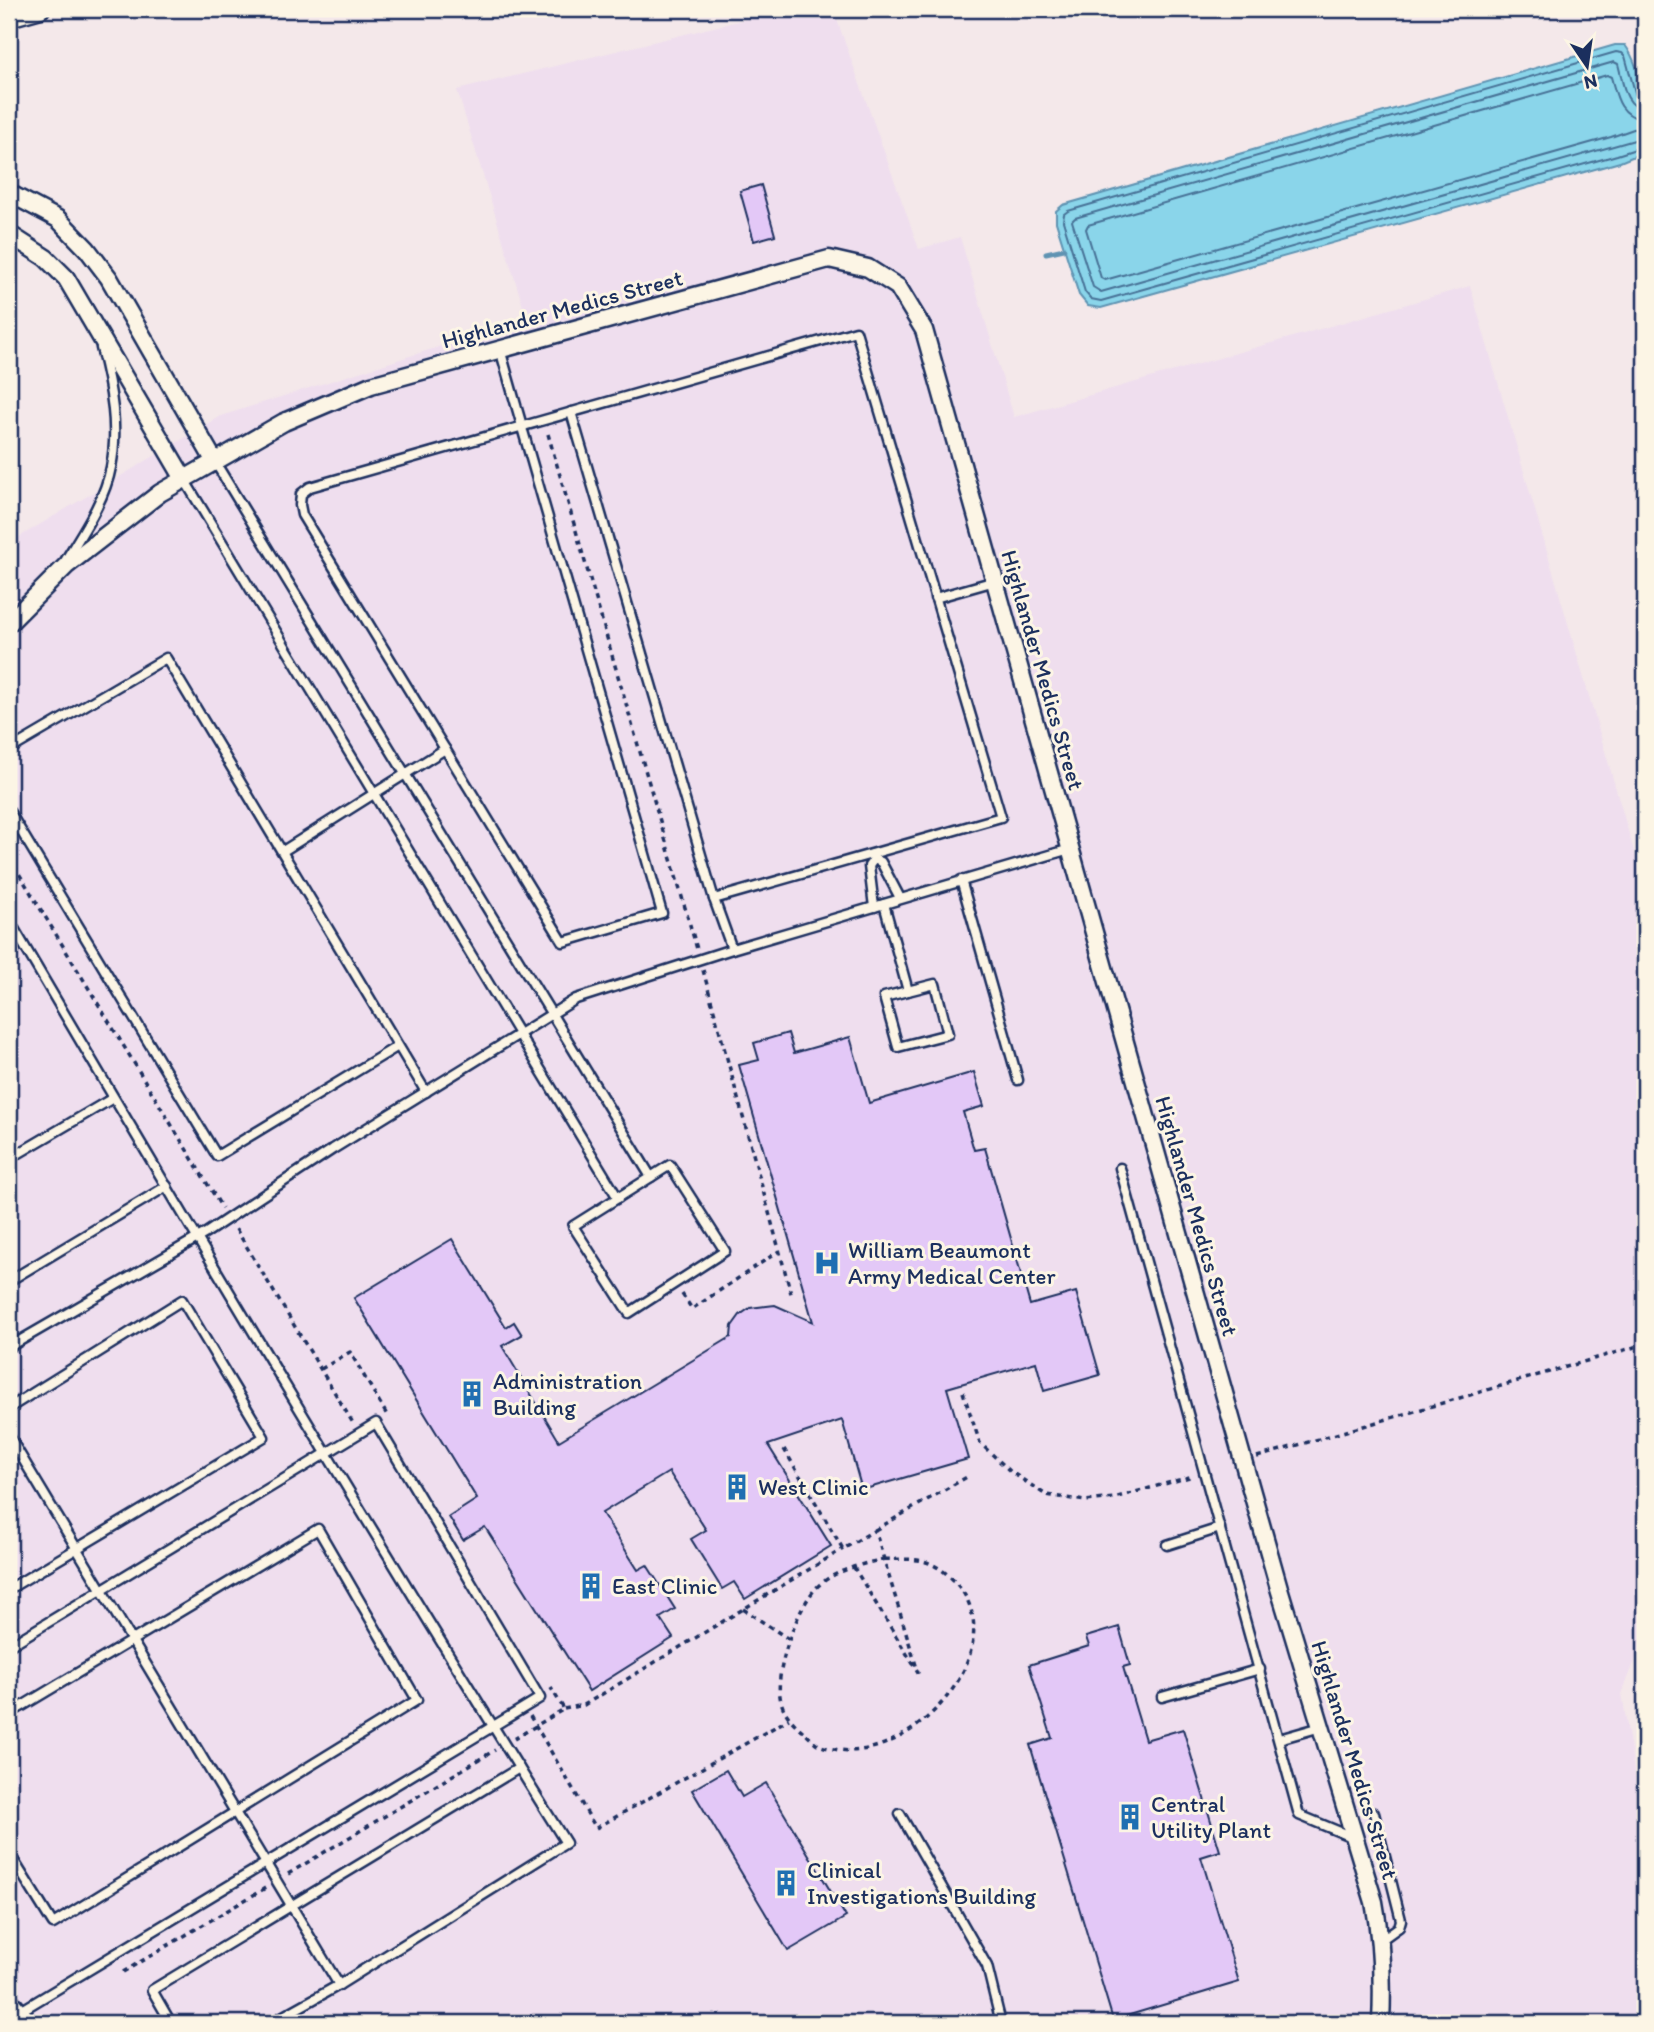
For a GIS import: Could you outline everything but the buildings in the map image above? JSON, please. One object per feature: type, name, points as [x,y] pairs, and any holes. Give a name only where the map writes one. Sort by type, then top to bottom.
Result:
[{"type":"street","points":[[9,18],[41,9]]},
{"type":"street","points":[[9,193],[58,219],[87,249],[108,278],[215,462]]},
{"type":"street","points":[[9,234],[46,258],[66,278],[184,480]]},
{"type":"street","name":"Highlander Medics Street","points":[[9,623],[55,577],[160,493],[284,422],[371,385],[830,259],[868,268],[898,287],[924,330],[1243,1461],[1374,1902],[1381,1940],[1381,2023]]},
{"type":"lane","points":[[55,577],[98,502],[111,469],[115,421],[108,376],[95,328]]},
{"type":"lane","points":[[500,349],[522,426],[662,913],[563,942],[302,515],[301,494],[310,487],[522,426],[856,331],[1001,817],[873,856],[714,899]]},
{"type":"lane","points":[[571,412],[714,899],[732,949]]},
{"type":"lane","points":[[215,462],[651,1177]]},
{"type":"lane","points":[[184,480],[618,1198]]},
{"type":"lane","points":[[935,597],[995,580]]},
{"type":"lane","points":[[9,750],[166,658],[426,1092]]},
{"type":"lane","points":[[283,850],[445,749]]},
{"type":"lane","points":[[9,811],[217,1156],[398,1046]]},
{"type":"lane","points":[[9,1347],[197,1238],[333,1149],[576,999],[732,949],[1070,849]]},
{"type":"lane","points":[[873,856],[881,862],[900,898]]},
{"type":"lane","points":[[873,856],[869,866],[874,907]]},
{"type":"lane","points":[[961,880],[1017,1080]]},
{"type":"lane","points":[[884,904],[908,991]]},
{"type":"lane","points":[[9,919],[197,1238],[566,1843],[339,1985],[271,2023]]},
{"type":"lane","points":[[935,984],[948,1034],[898,1047],[884,997],[908,991],[935,984]]},
{"type":"lane","points":[[9,1159],[113,1098]]},
{"type":"lane","points":[[670,1165],[725,1251],[629,1313],[573,1226],[651,1177],[670,1165]]},
{"type":"lane","points":[[1120,1168],[1299,1815],[1355,1838]]},
{"type":"lane","points":[[9,1281],[167,1186]]},
{"type":"lane","points":[[9,1408],[182,1300],[264,1437],[9,1590]]},
{"type":"lane","points":[[9,1646],[376,1423],[540,1698],[19,2012]]},
{"type":"lane","points":[[9,1436],[339,1985]]},
{"type":"lane","points":[[1167,1545],[1220,1528]]},
{"type":"lane","points":[[9,1714],[318,1530],[417,1700],[53,1924],[9,1853]]},
{"type":"lane","points":[[1162,1697],[1260,1669]]},
{"type":"lane","points":[[1279,1739],[1321,1727]]},
{"type":"lane","points":[[171,2023],[152,1990],[519,1768]]},
{"type":"lane","points":[[1374,1813],[1401,1920],[1399,1927],[1381,1940]]},
{"type":"lane","points":[[900,1814],[987,1966],[1001,2023]]},
{"type":"path","points":[[548,433],[700,959],[792,1297]]},
{"type":"path","points":[[9,857],[359,1433]]},
{"type":"path","points":[[674,1283],[692,1309],[779,1251]]},
{"type":"path","points":[[1243,1461],[1645,1344]]},
{"type":"path","points":[[321,1369],[350,1352],[393,1423]]},
{"type":"path","points":[[963,1392],[980,1443],[1011,1472],[1045,1495],[1085,1501],[1114,1499],[1205,1473]]},
{"type":"path","points":[[784,1449],[844,1549]]},
{"type":"path","points":[[123,1972],[564,1709],[584,1705],[967,1477]]},
{"type":"path","points":[[853,1566],[918,1672],[875,1530]]},
{"type":"path","points":[[885,1559],[922,1561],[951,1576],[968,1598],[976,1629],[963,1672],[944,1703],[913,1731],[877,1748],[848,1752],[819,1746],[789,1719],[779,1696],[783,1661],[798,1615],[818,1587],[853,1566],[885,1559]]},
{"type":"path","points":[[743,1609],[790,1640]]},
{"type":"path","points":[[550,1685],[564,1709]]},
{"type":"path","points":[[525,1707],[596,1828],[789,1719]]},
{"type":"shaded area","name":"William Beaumont Army Medical Center","points":[[787,9],[833,9],[919,249],[960,237],[1014,417],[1470,286],[1645,889],[1645,1636],[1622,1693],[1645,1843],[1644,2023],[9,2023],[9,543],[221,416],[527,319],[457,90]]},
{"type":"water","points":[[1615,45],[1625,45],[1640,82],[1645,112],[1644,152],[1620,162],[1101,308],[1088,306],[1079,295],[1056,222],[1056,211],[1063,205]]},
{"type":"waterway","points":[[1046,253],[1064,249]]},
{"type":"place","name":"William Beaumont Army Medical Center","points":[[827,1263]]},
{"type":"place","name":"Administration Building","points":[[472,1394]]},
{"type":"place","name":"West Clinic","points":[[737,1487]]},
{"type":"place","name":"East Clinic","points":[[591,1586]]},
{"type":"place","name":"Central Utility Plant","points":[[1130,1817]]},
{"type":"place","name":"Clinical Investigations Building","points":[[786,1883]]}]
